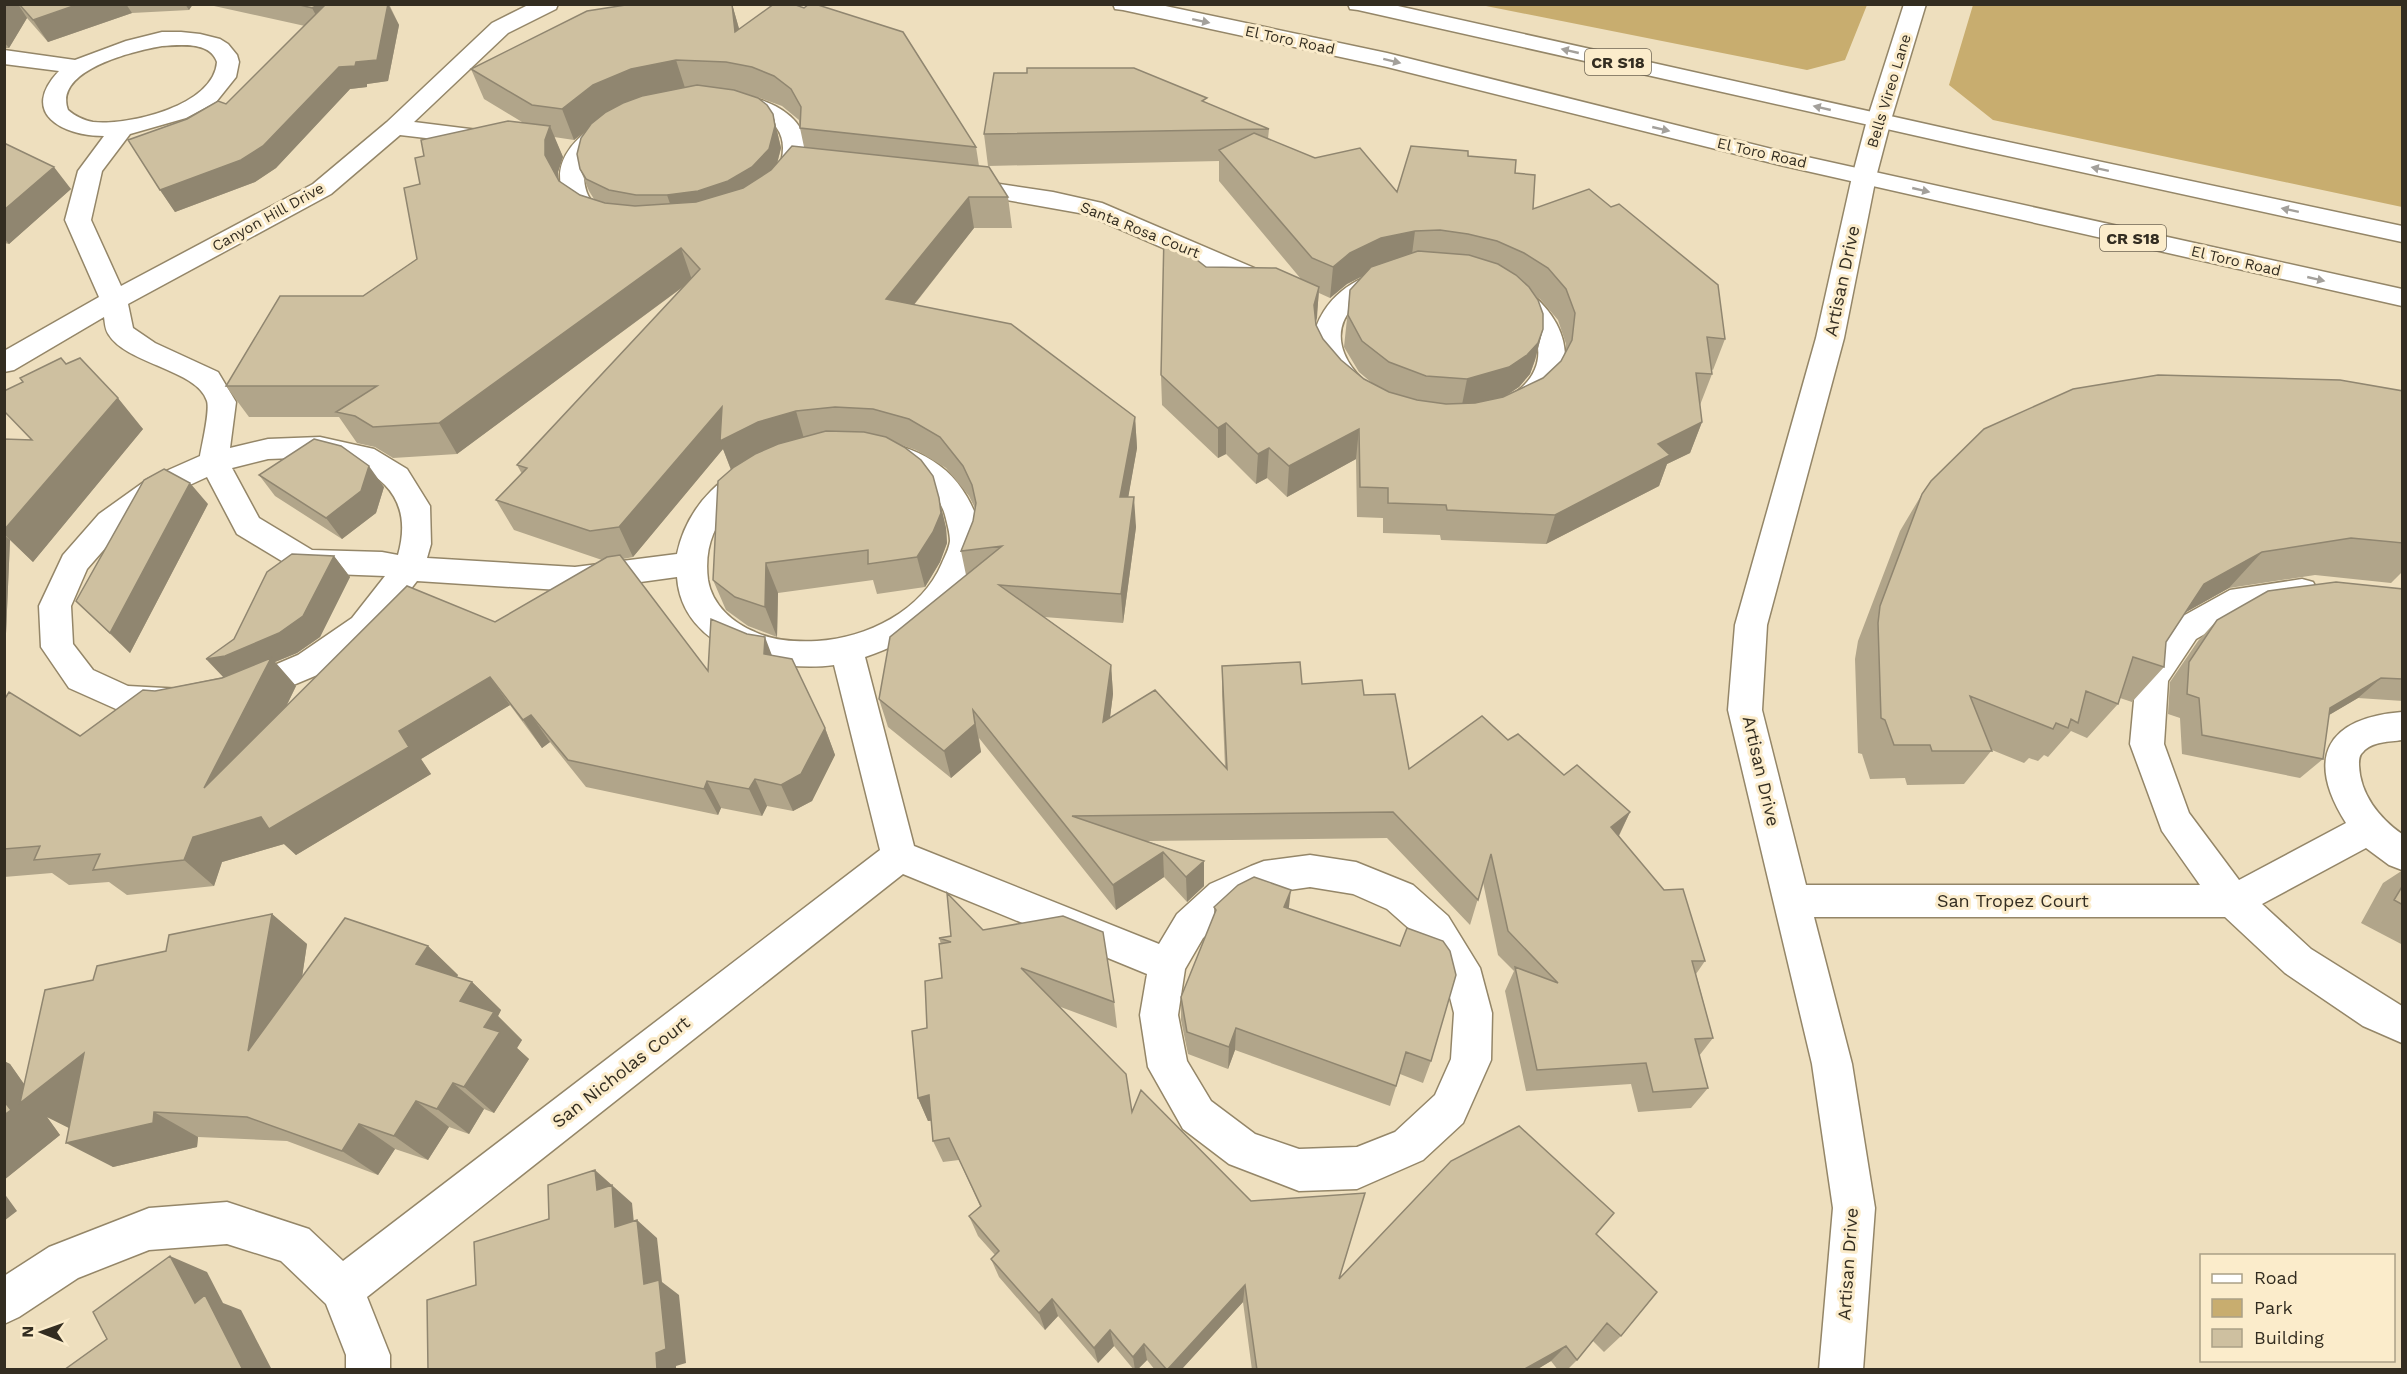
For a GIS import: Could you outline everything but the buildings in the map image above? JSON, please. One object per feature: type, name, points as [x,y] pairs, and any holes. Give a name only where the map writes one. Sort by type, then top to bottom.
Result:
[{"type":"street","name":"Canyon Hill Drive","points":[[4,363],[114,300],[322,189],[395,127],[501,16],[548,4]]},
{"type":"street","name":"El Toro Road","points":[[1123,4],[1387,60],[1604,116],[1864,177],[2403,298]]},
{"type":"street","name":"CR S18","points":[[1358,4],[2403,234]]},
{"type":"street","name":"Bells Vireo Lane","points":[[1864,177],[1915,4]]},
{"type":"street","points":[[162,39],[189,39],[212,44],[226,53],[230,66],[224,81],[208,97],[183,111],[153,122],[122,128],[75,125],[61,117],[54,106],[54,94],[63,80],[79,67],[104,54],[132,44],[162,39]]},
{"type":"street","points":[[4,57],[79,67]]},
{"type":"street","points":[[704,98],[739,100],[768,110],[788,125],[805,168],[753,206],[720,220],[682,228],[644,229],[611,222],[586,209],[573,191],[569,148],[641,110],[667,102],[704,98]]},
{"type":"street","points":[[395,127],[511,141]]},
{"type":"street","points":[[122,128],[90,171],[78,220],[114,300],[120,332],[145,349],[208,379],[222,402],[214,462],[248,526],[306,561],[382,564],[409,569],[575,579],[690,564]]},
{"type":"street","name":"Artisan Drive","points":[[1841,1370],[1854,1208],[1832,1064],[1745,710],[1751,625],[1830,338],[1864,177]]},
{"type":"street","name":"Santa Rosa Court","points":[[936,183],[996,189],[1093,208],[1312,303]]},
{"type":"street","points":[[1413,272],[1449,273],[1484,280],[1514,295],[1538,315],[1551,339],[1553,364],[1542,387],[1519,407],[1487,419],[1449,423],[1410,418],[1375,404],[1347,385],[1331,361],[1326,336],[1312,303],[1352,293],[1380,279],[1413,272]]},
{"type":"street","points":[[320,447],[364,456],[397,476],[415,506],[416,544],[409,569],[363,627],[310,664],[248,691],[183,703],[125,699],[81,679],[57,647],[55,606],[74,563],[110,522],[148,494],[214,462],[279,448],[320,447]]},
{"type":"street","points":[[835,450],[877,451],[914,463],[943,483],[960,511],[965,543],[954,576],[929,608],[892,634],[847,650],[798,655],[753,646],[717,626],[696,598],[690,564],[698,530],[720,499],[753,475],[792,457],[835,450]]},
{"type":"street","points":[[2337,591],[2315,589],[2241,599],[2185,630],[2152,679],[2147,744],[2174,820],[2233,901],[2298,961],[2377,1013],[2403,1025]]},
{"type":"street","points":[[847,650],[899,856],[1167,965]]},
{"type":"street","points":[[2403,726],[2374,729],[2354,738],[2342,755],[2341,776],[2350,802],[2370,828],[2403,854]]},
{"type":"street","points":[[2233,901],[2370,828]]},
{"type":"street","name":"San Nicholas Court","points":[[342,1289],[899,856]]},
{"type":"street","points":[[1310,871],[1356,878],[1400,897],[1436,928],[1461,968],[1473,1013],[1471,1060],[1449,1109],[1409,1146],[1357,1168],[1299,1170],[1243,1150],[1197,1115],[1168,1067],[1158,1015],[1167,965],[1190,926],[1223,896],[1264,877],[1310,871]]},
{"type":"street","name":"San Tropez Court","points":[[1793,901],[2233,901]]},
{"type":"street","points":[[4,1302],[64,1262],[149,1229],[227,1223],[294,1244],[342,1289],[368,1355],[368,1370]]},
{"type":"green space","points":[[1481,5],[1867,5],[1845,60],[1807,70]]},
{"type":"green space","points":[[1973,5],[2402,5],[2402,207],[1993,120],[1949,85]]}]
